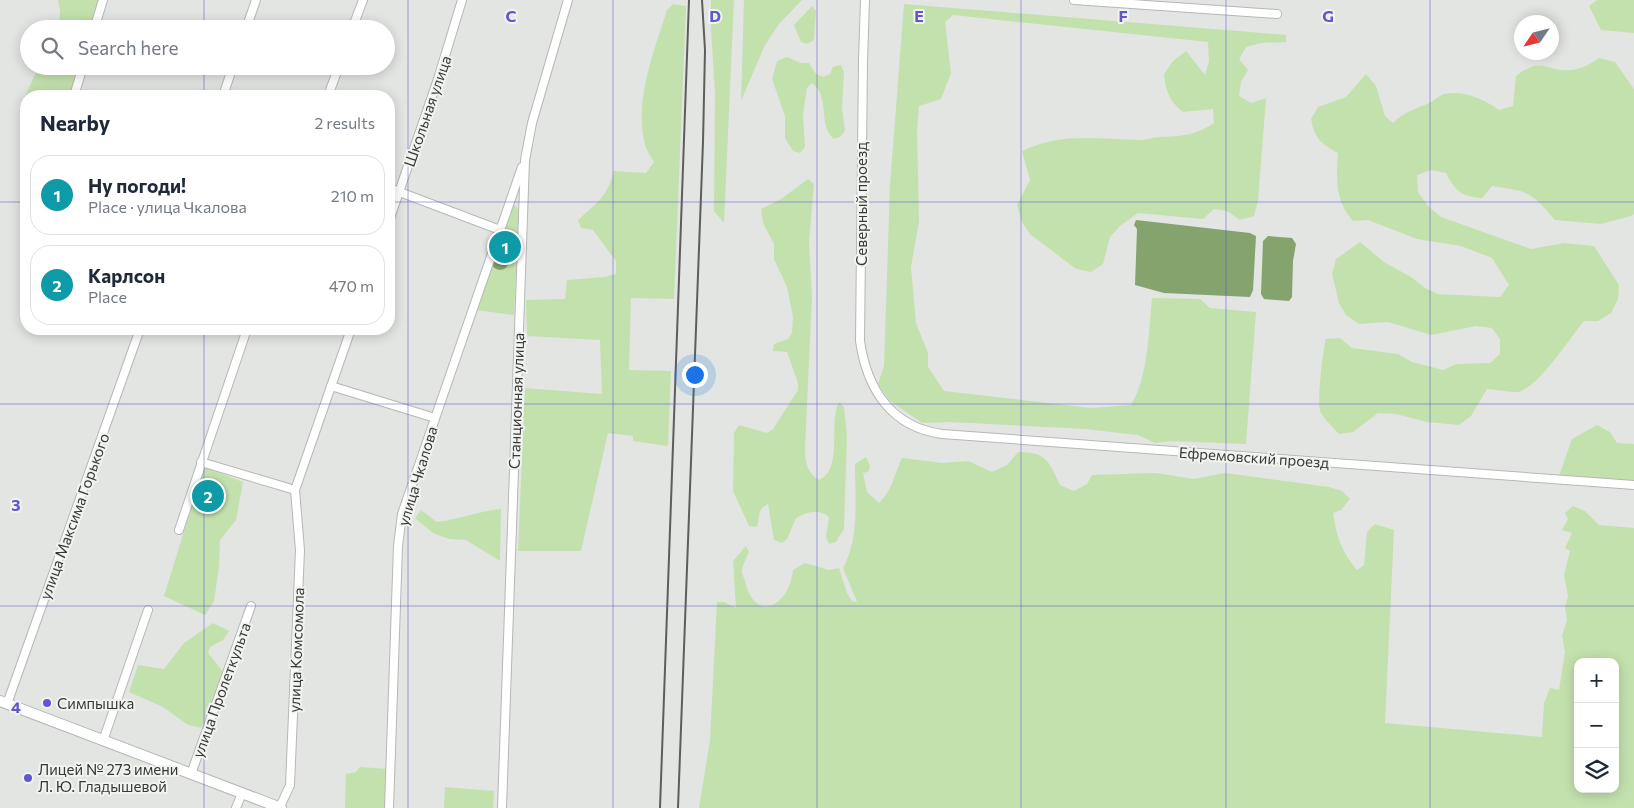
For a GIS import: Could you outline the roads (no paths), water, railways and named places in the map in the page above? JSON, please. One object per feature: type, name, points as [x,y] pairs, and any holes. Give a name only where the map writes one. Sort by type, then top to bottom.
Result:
[{"type":"street","points":[[96,20],[102,0]]},
{"type":"street","points":[[249,20],[256,0]]},
{"type":"street","points":[[355,20],[362,0]]},
{"type":"street","name":"Школьная улица","points":[[395,204],[438,80],[462,0]]},
{"type":"street","name":"Станционная улица","points":[[502,808],[525,160],[532,123],[568,0]]},
{"type":"street","name":"Северный проезд","points":[[866,0],[863,61],[860,341],[868,378],[883,402]]},
{"type":"street","points":[[1074,0],[1277,14]]},
{"type":"street","points":[[76,90],[80,75]]},
{"type":"street","points":[[225,90],[230,75]]},
{"type":"street","points":[[330,90],[336,75]]},
{"type":"street","name":"улица Чкалова","points":[[389,808],[400,528],[407,498],[434,418],[525,160]]},
{"type":"street","points":[[395,190],[500,230]]},
{"type":"street","points":[[511,197],[517,196],[524,200]]},
{"type":"street","name":"улица Максима Горького","points":[[3,703],[138,335]]},
{"type":"street","points":[[179,530],[200,462],[244,335]]},
{"type":"street","points":[[200,462],[295,490],[349,335]]},
{"type":"street","points":[[331,386],[434,418]]},
{"type":"street","name":"Ефремовский проезд","points":[[883,402],[918,429],[942,434],[1634,485]]},
{"type":"street","name":"улица Комсомола","points":[[281,808],[290,785],[300,550],[295,490]]},
{"type":"street","name":"улица Пролеткульта","points":[[191,774],[251,606]]},
{"type":"street","points":[[103,741],[148,610]]},
{"type":"street","points":[[3,703],[281,808]]},
{"type":"street","points":[[236,808],[242,793]]},
{"type":"railway","points":[[660,808],[689,0]]},
{"type":"railway","points":[[678,808],[703,142],[705,50],[702,0]]},
{"type":"place","name":"Ну погоди!","points":[[505,247]]},
{"type":"place","name":"Карлсон","points":[[208,496]]},
{"type":"place","name":"Симпышка","points":[[47,703]]},
{"type":"place","name":"Лицей № 273 имени Л. Ю. Гладышевой","points":[[28,778]]}]
